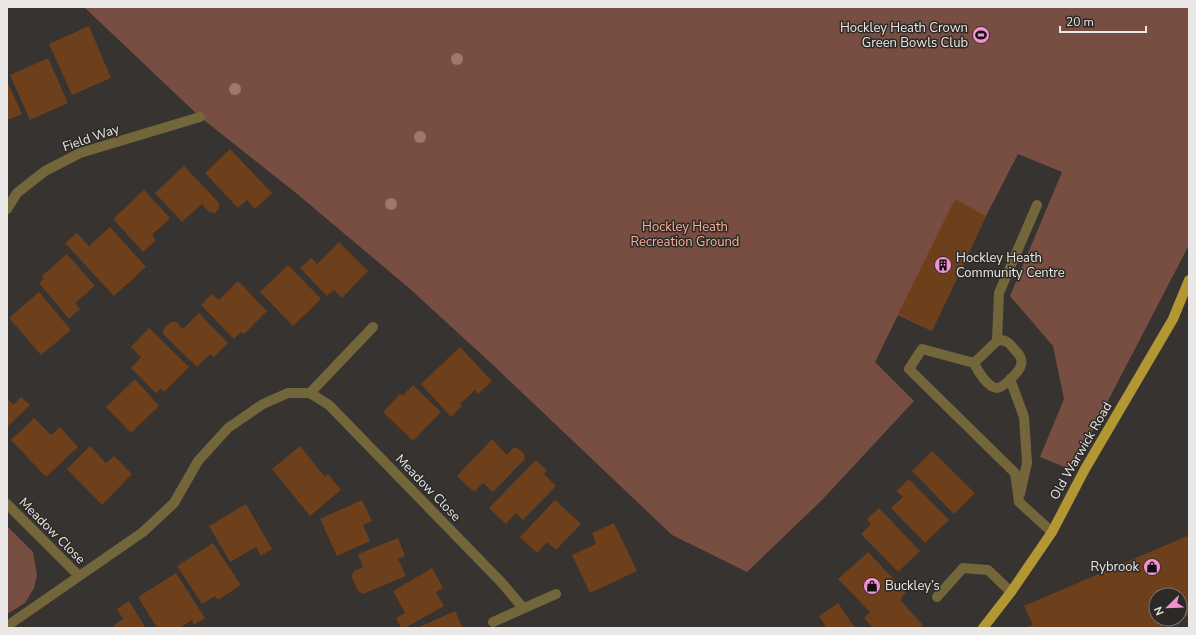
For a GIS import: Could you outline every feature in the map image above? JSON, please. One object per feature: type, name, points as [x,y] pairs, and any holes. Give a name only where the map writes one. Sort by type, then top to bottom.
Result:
[{"type":"main road","name":"Old Warwick Road","points":[[983,628],[1011,592],[1052,532],[1085,469],[1173,319],[1189,280]]},
{"type":"street","name":"Field Way","points":[[7,209],[17,192],[39,175],[80,153],[200,117]]},
{"type":"street","points":[[997,341],[999,293],[1037,206]]},
{"type":"street","points":[[310,393],[373,327]]},
{"type":"street","points":[[1001,340],[1008,342],[1020,356],[1022,364],[1010,380],[997,388],[991,386],[977,370],[974,363],[997,341],[1001,340]]},
{"type":"street","points":[[974,363],[922,349],[909,369],[1015,473],[1019,502],[1052,532]]},
{"type":"street","points":[[1010,380],[1024,417],[1027,463],[1019,502]]},
{"type":"street","name":"Meadow Close","points":[[7,626],[143,532],[174,503],[198,461],[228,428],[262,404],[288,393],[310,393],[329,405],[502,583],[523,608]]},
{"type":"street","name":"Meadow Close","points":[[7,504],[79,576]]},
{"type":"street","points":[[937,597],[963,568],[988,570],[1011,592]]},
{"type":"street","points":[[493,622],[556,594]]},
{"type":"green space","name":"Hockley Heath Recreation Ground","points":[[84,7],[1189,7],[1189,245],[1072,470],[1040,457],[1064,399],[1053,346],[1010,296],[1062,172],[1018,154],[986,216],[932,331],[898,315],[875,362],[914,401],[822,500],[747,572],[672,535],[493,365],[409,288],[296,193],[200,117]]},
{"type":"green space","points":[[7,526],[33,552],[37,575],[34,588],[25,603],[7,614]]},
{"type":"building","points":[[89,26],[111,78],[72,95],[49,44]]},
{"type":"building","points":[[48,58],[68,103],[30,120],[10,75]]},
{"type":"building","points":[[7,81],[22,114],[7,120]]},
{"type":"building","points":[[230,149],[272,193],[255,209],[247,200],[238,208],[205,173]]},
{"type":"building","points":[[184,166],[219,203],[219,208],[215,213],[209,212],[202,204],[182,222],[155,193]]},
{"type":"building","points":[[144,190],[170,218],[152,235],[156,240],[143,252],[113,219]]},
{"type":"building","name":"Hockley Heath Community Centre","points":[[955,199],[986,216],[932,331],[898,314]]},
{"type":"building","points":[[110,227],[146,267],[114,296],[65,243],[77,233],[89,246]]},
{"type":"building","points":[[339,242],[368,271],[342,298],[334,290],[327,296],[300,268],[311,258],[317,264]]},
{"type":"building","points":[[67,254],[95,286],[75,303],[80,309],[69,319],[39,283],[44,279],[42,276]]},
{"type":"building","points":[[288,265],[321,299],[293,326],[260,292]]},
{"type":"building","points":[[238,281],[267,311],[244,334],[241,332],[234,339],[201,305],[212,294],[219,300]]},
{"type":"building","points":[[39,292],[71,330],[41,355],[9,318]]},
{"type":"building","points":[[199,313],[228,343],[214,357],[210,354],[197,367],[163,334],[164,328],[171,322],[176,322],[183,329]]},
{"type":"building","points":[[149,328],[189,367],[164,392],[161,388],[156,393],[131,368],[141,357],[131,347]]},
{"type":"building","points":[[460,347],[492,381],[478,394],[475,390],[460,404],[462,406],[451,417],[421,384]]},
{"type":"building","points":[[135,379],[159,406],[131,433],[106,407]]},
{"type":"building","points":[[413,385],[441,412],[413,441],[383,412],[400,394],[402,396]]},
{"type":"building","points":[[21,397],[30,405],[7,427],[7,398],[13,405]]},
{"type":"building","points":[[34,418],[51,435],[60,427],[78,447],[46,477],[11,440]]},
{"type":"building","points":[[492,439],[507,455],[514,447],[519,449],[524,454],[525,459],[493,492],[483,483],[474,492],[457,476]]},
{"type":"building","points":[[90,446],[106,463],[114,456],[132,474],[102,505],[67,469]]},
{"type":"building","points":[[300,446],[325,477],[328,474],[341,490],[310,516],[272,469]]},
{"type":"building","points":[[932,451],[975,493],[954,514],[912,471]]},
{"type":"building","points":[[536,460],[547,470],[544,474],[556,486],[523,520],[516,513],[506,524],[489,508]]},
{"type":"building","points":[[909,479],[949,520],[925,543],[891,508],[903,497],[896,491]]},
{"type":"building","points":[[362,500],[372,521],[363,525],[370,541],[337,556],[320,519]]},
{"type":"building","points":[[555,500],[581,524],[556,550],[547,542],[537,553],[520,537]]},
{"type":"building","points":[[246,504],[272,549],[261,556],[256,547],[230,562],[209,526]]},
{"type":"building","points":[[879,508],[920,551],[898,572],[861,534],[871,524],[867,519]]},
{"type":"building","points":[[614,523],[637,571],[590,593],[572,555],[596,544],[592,533]]},
{"type":"building","name":"Rybrook","points":[[1187,536],[1189,539],[1189,615],[1188,587],[1148,587],[1148,627],[1162,627],[1160,628],[1025,628],[1033,625],[1024,606]]},
{"type":"building","points":[[398,538],[405,556],[398,559],[406,576],[363,594],[358,591],[351,576],[354,571],[363,567],[358,554]]},
{"type":"building","points":[[213,543],[241,585],[218,600],[215,596],[202,604],[177,566]]},
{"type":"building","name":"Buckley’s","points":[[868,552],[906,592],[900,600],[923,625],[920,628],[873,628],[864,618],[870,612],[838,579]]},
{"type":"building","points":[[432,568],[443,588],[436,592],[444,606],[405,628],[401,628],[396,618],[405,613],[393,591]]},
{"type":"building","points":[[176,573],[205,618],[194,625],[192,620],[180,628],[157,628],[138,597]]},
{"type":"building","points":[[129,601],[146,628],[115,628],[114,625],[123,619],[117,609]]},
{"type":"building","points":[[838,603],[855,628],[827,628],[819,616]]},
{"type":"building","points":[[455,611],[463,628],[417,628]]},
{"type":"place","name":"Hockley Heath Crown Green Bowls Club","points":[[981,35]]},
{"type":"place","name":"Hockley Heath Community Centre","points":[[943,265]]},
{"type":"place","name":"Rybrook","points":[[1152,567]]},
{"type":"place","name":"Buckley’s","points":[[872,586]]}]
